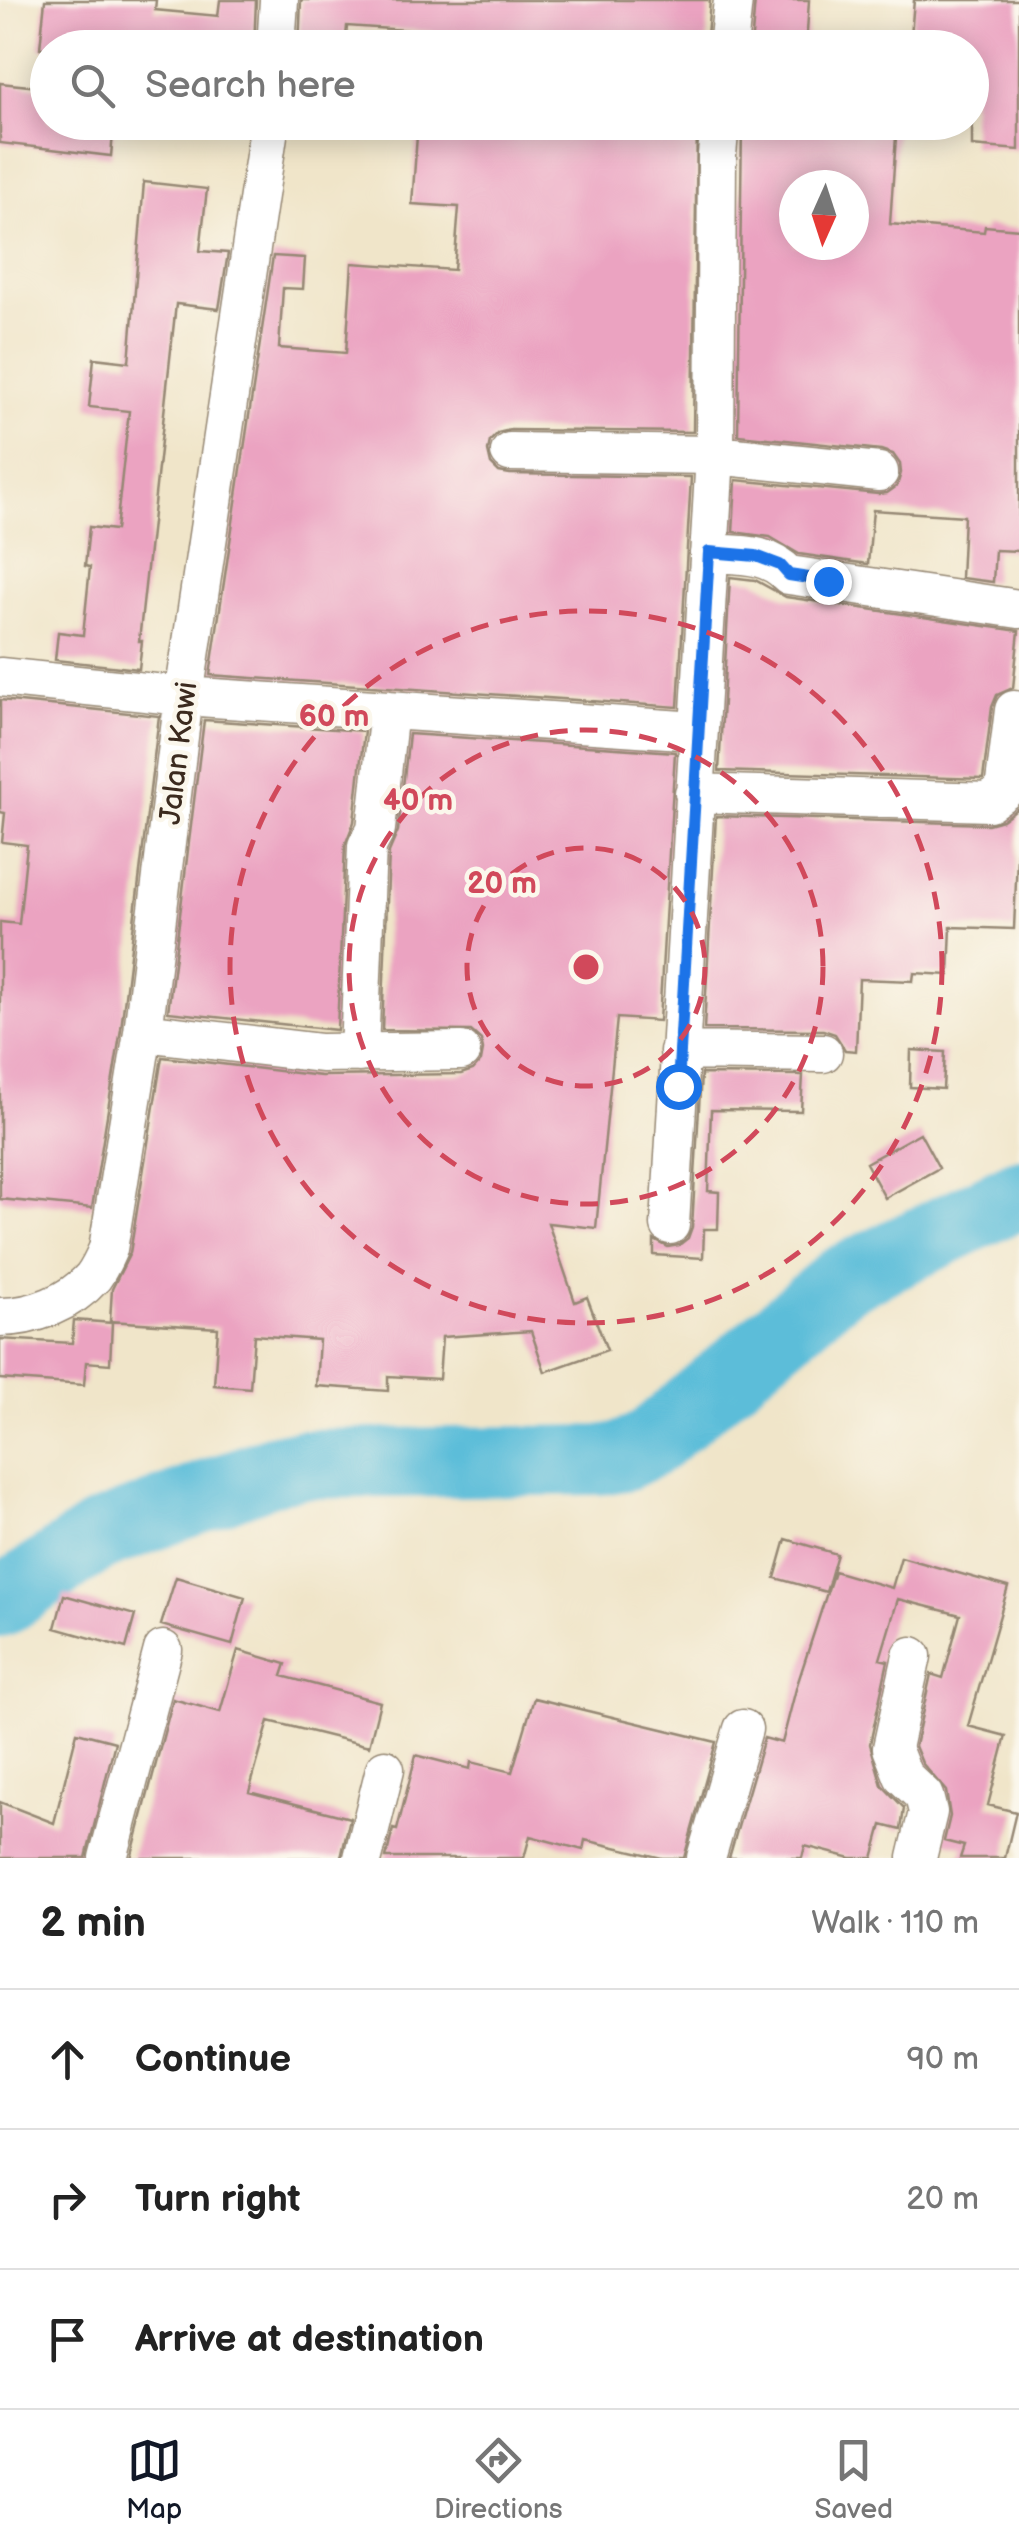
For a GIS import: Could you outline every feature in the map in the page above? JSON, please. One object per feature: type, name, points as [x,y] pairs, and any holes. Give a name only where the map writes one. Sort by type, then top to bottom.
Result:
[{"type":"street","points":[[277,30],[279,0]]},
{"type":"street","points":[[730,30],[733,0]]},
{"type":"street","name":"Jalan Kawi","points":[[0,1317],[26,1317],[64,1300],[92,1277],[108,1249],[143,1032],[184,696],[267,140]]},
{"type":"street","points":[[670,1224],[715,455],[718,140]]},
{"type":"street","points":[[510,452],[715,455],[879,472]]},
{"type":"street","points":[[709,552],[756,556],[780,565],[789,575],[1019,609]]},
{"type":"street","points":[[0,676],[184,696],[698,731]]},
{"type":"street","points":[[694,793],[989,802],[1004,791],[1018,701]]},
{"type":"street","points":[[359,1053],[367,846],[376,829],[389,710]]},
{"type":"street","points":[[143,1032],[322,1053],[461,1052]]},
{"type":"street","points":[[680,1051],[822,1053]]},
{"type":"street","points":[[108,1858],[163,1650]]},
{"type":"street","points":[[912,1656],[892,1748],[903,1776],[924,1796],[928,1812],[916,1858]]},
{"type":"street","points":[[706,1858],[743,1728]]},
{"type":"street","points":[[363,1858],[385,1770]]},
{"type":"building","points":[[45,0],[156,0],[155,10],[218,16],[220,0],[256,0],[255,30],[42,30]]},
{"type":"building","points":[[301,0],[710,0],[708,30],[406,30],[347,26],[347,30],[300,30]]},
{"type":"building","points":[[755,0],[809,0],[807,30],[752,30]]},
{"type":"building","points":[[914,0],[1019,0],[1019,150],[972,146],[972,140],[989,140],[989,30],[912,30]]},
{"type":"building","points":[[0,83],[30,86],[30,140],[112,140],[111,156],[0,143]]},
{"type":"building","points":[[417,140],[697,140],[693,432],[510,430],[498,433],[490,441],[488,451],[491,464],[499,472],[510,474],[691,477],[678,707],[210,675],[273,256],[305,258],[303,289],[283,288],[279,348],[346,353],[352,263],[454,270],[459,207],[412,204]]},
{"type":"building","points":[[742,140],[896,140],[890,224],[984,232],[985,226],[1019,229],[1019,551],[995,550],[993,582],[961,578],[964,516],[873,510],[868,564],[799,554],[770,537],[733,532],[736,480],[887,493],[897,486],[901,473],[893,454],[738,435]]},
{"type":"building","points":[[144,182],[207,189],[200,251],[228,253],[219,309],[176,304],[139,669],[55,660],[58,632],[83,635],[90,567],[85,566],[89,527],[116,530],[129,411],[89,407],[94,358],[129,362]]},
{"type":"building","points":[[730,577],[755,580],[786,597],[1019,631],[1013,688],[997,695],[992,707],[983,779],[719,771]]},
{"type":"building","points":[[0,700],[159,716],[121,1029],[92,1208],[0,1199],[0,922],[19,924],[27,845],[2,842],[5,813],[0,812]]},
{"type":"building","points":[[204,720],[364,731],[354,822],[345,845],[337,1030],[168,1012]]},
{"type":"building","points":[[409,734],[675,752],[659,1021],[617,1018],[596,1228],[548,1223],[575,1302],[587,1297],[607,1350],[545,1372],[531,1331],[442,1337],[439,1379],[388,1376],[388,1391],[316,1386],[319,1340],[254,1335],[250,1388],[214,1385],[218,1328],[110,1321],[112,1289],[130,1253],[162,1057],[321,1076],[461,1074],[473,1070],[481,1061],[481,1040],[471,1031],[382,1030],[389,852],[398,831]]},
{"type":"building","points":[[1019,807],[1014,929],[951,927],[949,975],[914,973],[913,981],[859,979],[856,1051],[845,1050],[835,1034],[823,1030],[704,1029],[716,816],[988,824],[1002,820]]},
{"type":"building","points":[[911,1050],[945,1052],[943,1089],[910,1087]]},
{"type":"building","points":[[701,1074],[803,1075],[801,1111],[711,1110],[708,1191],[719,1192],[718,1229],[704,1229],[703,1258],[654,1255],[654,1240],[668,1247],[679,1245],[688,1238],[692,1227]]},
{"type":"building","points":[[920,1133],[939,1168],[885,1198],[866,1163]]},
{"type":"building","points":[[74,1320],[112,1323],[110,1364],[86,1362],[84,1385],[0,1379],[0,1339],[72,1343]]},
{"type":"building","points":[[786,1539],[837,1554],[826,1592],[775,1578]]},
{"type":"building","points":[[901,1557],[1008,1587],[968,1726],[1006,1736],[988,1805],[1016,1812],[1005,1858],[960,1858],[964,1846],[944,1841],[950,1816],[946,1791],[922,1763],[915,1746],[931,1674],[943,1678],[960,1615],[898,1599],[880,1659],[888,1661],[870,1744],[882,1785],[904,1808],[901,1830],[882,1825],[873,1858],[851,1858],[805,1846],[802,1858],[729,1858],[764,1738],[782,1743],[834,1571],[892,1588]]},
{"type":"building","points":[[176,1577],[245,1597],[232,1645],[161,1625]]},
{"type":"building","points":[[64,1595],[135,1615],[126,1648],[55,1628]]},
{"type":"building","points":[[238,1650],[286,1664],[282,1676],[380,1702],[369,1746],[269,1721],[249,1792],[350,1818],[341,1858],[131,1858],[173,1699],[220,1712]]},
{"type":"building","points":[[534,1698],[716,1742],[684,1858],[662,1858],[585,1840],[583,1850],[530,1836],[524,1858],[386,1858],[416,1755],[470,1769],[471,1762],[512,1772]]},
{"type":"building","points":[[77,1732],[115,1742],[86,1858],[0,1858],[0,1802],[54,1823]]},
{"type":"waterway","points":[[0,1603],[98,1537],[278,1468],[303,1464],[600,1460],[624,1456],[650,1443],[842,1280],[1019,1194]]},
{"type":"route","points":[[678,1086],[709,552],[756,556],[780,565],[789,575],[828,581]]}]
